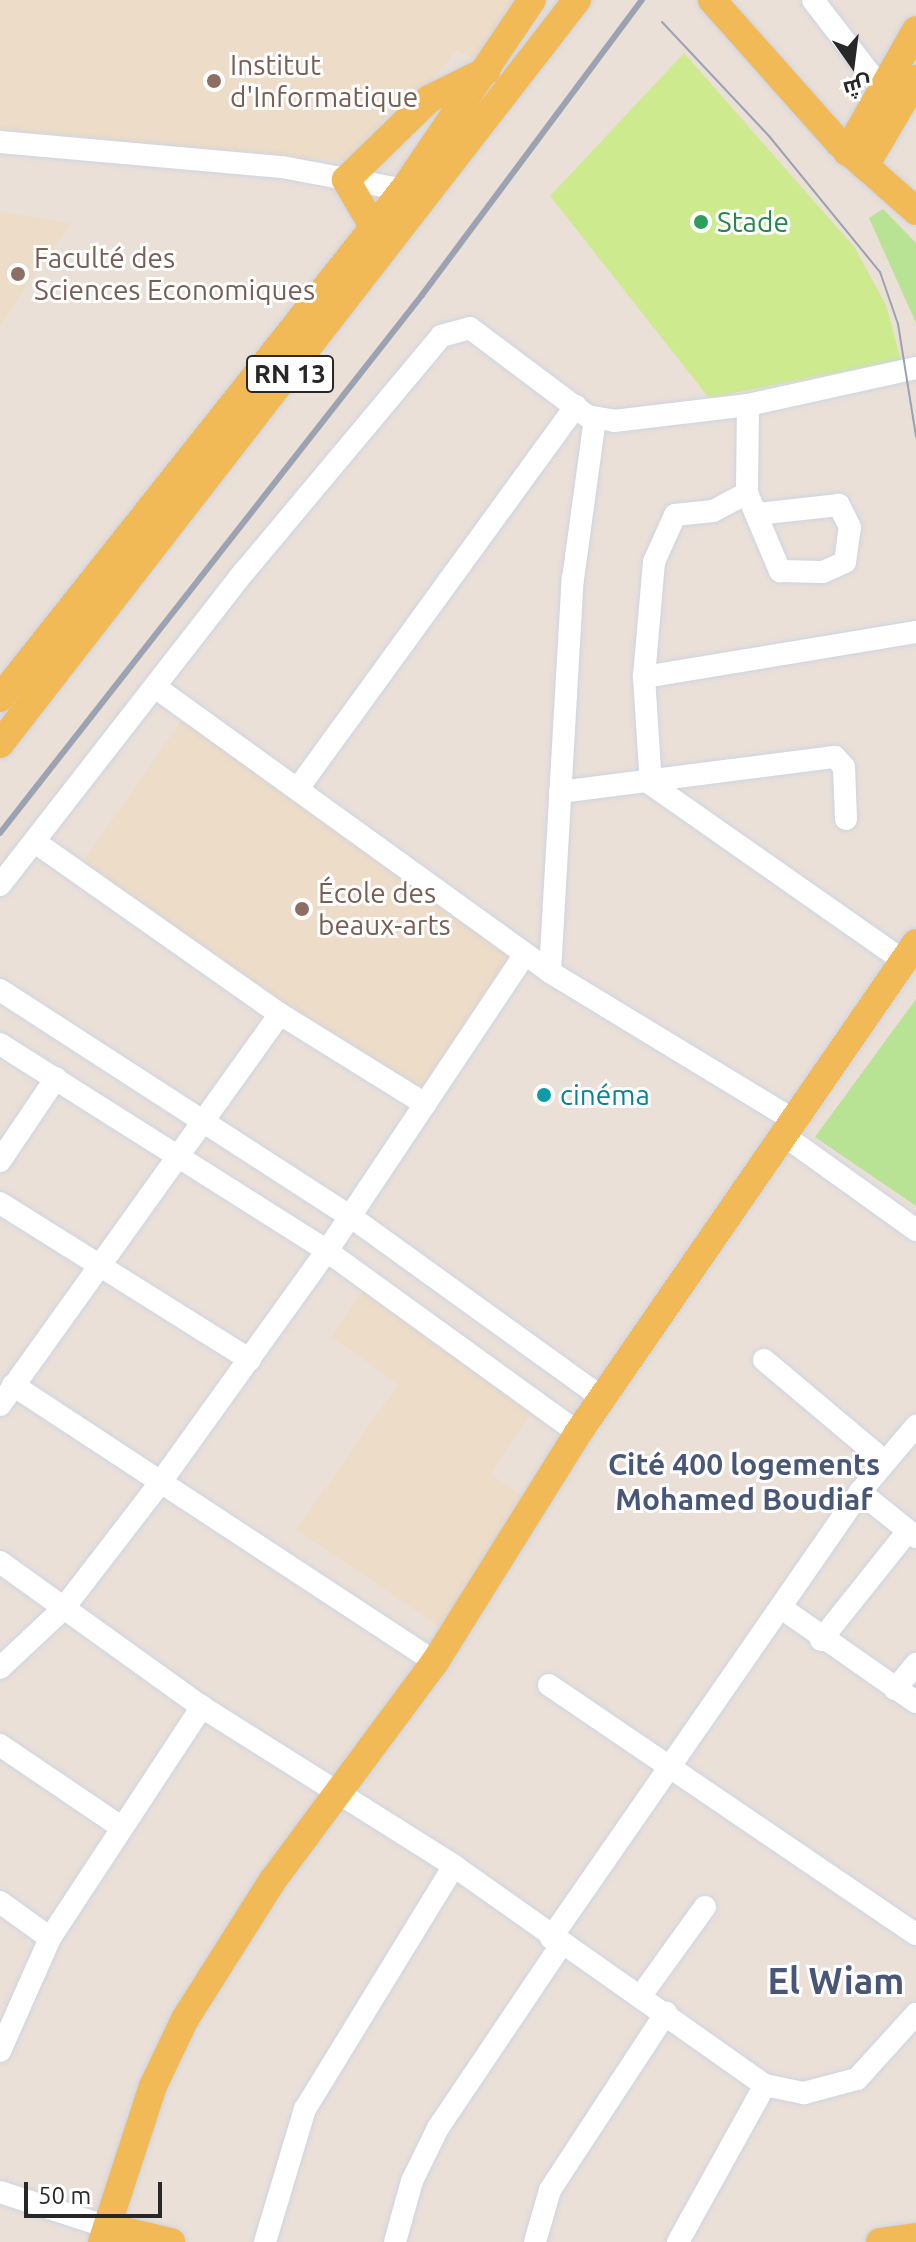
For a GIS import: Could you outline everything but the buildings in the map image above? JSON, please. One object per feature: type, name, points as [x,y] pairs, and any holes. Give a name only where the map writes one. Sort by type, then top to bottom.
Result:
[{"type":"main road","name":"RN 13","points":[[0,698],[374,228],[417,192],[532,0]]},
{"type":"main road","points":[[501,100],[557,0]]},
{"type":"main road","name":"RN 13","points":[[0,744],[417,192],[501,100],[577,0]]},
{"type":"main road","points":[[712,0],[856,159],[913,203]]},
{"type":"main road","points":[[856,159],[903,94],[916,30]]},
{"type":"main road","points":[[374,228],[346,180],[429,99],[490,69]]},
{"type":"main road","points":[[171,2242],[105,2234],[153,2086],[185,2019],[338,1791],[435,1662],[578,1433],[909,951]]},
{"type":"main road","points":[[880,2242],[916,2237]]},
{"type":"street","points":[[813,0],[903,94]]},
{"type":"street","points":[[0,142],[282,167],[417,192]]},
{"type":"street","points":[[0,885],[158,689],[244,572],[441,336],[470,328],[595,419],[748,405],[916,368]]},
{"type":"street","points":[[748,405],[747,493],[758,514]]},
{"type":"street","points":[[299,787],[576,406]]},
{"type":"street","points":[[550,972],[573,579],[595,419]]},
{"type":"street","points":[[651,784],[644,677],[654,562],[669,521],[747,493]]},
{"type":"street","points":[[644,677],[916,632]]},
{"type":"street","points":[[158,689],[299,787],[550,972],[787,1126],[916,1230]]},
{"type":"street","points":[[560,792],[651,784],[835,757],[844,767],[846,819]]},
{"type":"street","points":[[651,784],[909,951]]},
{"type":"street","points":[[35,842],[280,1014],[425,1104]]},
{"type":"street","points":[[0,1668],[63,1609],[160,1483],[327,1251],[525,954]]},
{"type":"street","points":[[0,990],[350,1216],[602,1398]]},
{"type":"street","points":[[0,1405],[173,1155],[202,1122],[280,1014]]},
{"type":"street","points":[[0,1044],[327,1251],[578,1433]]},
{"type":"street","points":[[0,1161],[56,1078]]},
{"type":"street","points":[[0,1203],[250,1360]]},
{"type":"street","points":[[764,1360],[883,1460]]},
{"type":"street","points":[[13,1385],[435,1662]]},
{"type":"street","points":[[395,2242],[412,2181],[438,2128],[556,1942],[667,1770],[783,1609],[860,1492],[883,1460],[916,1426]]},
{"type":"street","points":[[821,1640],[912,1534],[860,1492]]},
{"type":"street","points":[[0,1562],[202,1707],[454,1866],[556,1942],[666,2013],[765,2085],[804,2093],[857,2079],[916,2014]]},
{"type":"street","points":[[783,1609],[821,1640],[916,1702]]},
{"type":"street","points":[[895,1689],[916,1664]]},
{"type":"street","points":[[549,1685],[667,1770],[916,1934]]},
{"type":"street","points":[[2,2037],[50,1938],[202,1707]]},
{"type":"street","points":[[0,1745],[121,1827]]},
{"type":"street","points":[[265,2242],[305,2109],[454,1866]]},
{"type":"street","points":[[0,1902],[50,1938]]},
{"type":"street","points":[[640,1997],[705,1907]]},
{"type":"street","points":[[535,2242],[550,2190],[666,2013]]},
{"type":"street","points":[[678,2242],[765,2085]]},
{"type":"street","points":[[0,2192],[105,2234]]},
{"type":"shaded area","name":"Institut d'Informatique","points":[[0,0],[526,0],[494,50],[475,59],[457,51],[424,88],[393,108],[352,161],[343,161],[0,129]]},
{"type":"shaded area","name":"Faculté des Sciences Economiques","points":[[0,212],[71,223],[0,326]]},
{"type":"shaded area","name":"École des beaux-arts","points":[[184,717],[521,953],[419,1099],[82,863]]},
{"type":"shaded area","points":[[365,1286],[535,1407],[491,1474],[529,1501],[442,1628],[296,1530],[398,1384],[331,1336]]},
{"type":"green space","name":"Stade","points":[[684,53],[855,248],[886,305],[901,360],[709,398],[550,196]]},
{"type":"green space","points":[[883,209],[916,243],[916,323],[869,218]]},
{"type":"green space","points":[[916,999],[916,1206],[815,1137]]},
{"type":"tram line","points":[[662,22],[769,136],[880,272],[898,324],[916,437]]},
{"type":"railway","points":[[0,833],[422,295],[642,0]]},
{"type":"place","name":"Institut d'Informatique","points":[[214,81]]},
{"type":"place","name":"Stade","points":[[701,222]]},
{"type":"place","name":"Faculté des Sciences Economiques","points":[[18,274]]},
{"type":"place","name":"École des beaux-arts","points":[[302,909]]},
{"type":"place","name":"cinéma","points":[[544,1095]]},
{"type":"district","name":"Cité 400 logements Mohamed Boudiaf","points":[[744,1481]]},
{"type":"district","name":"El Wiam","points":[[836,1981]]}]
